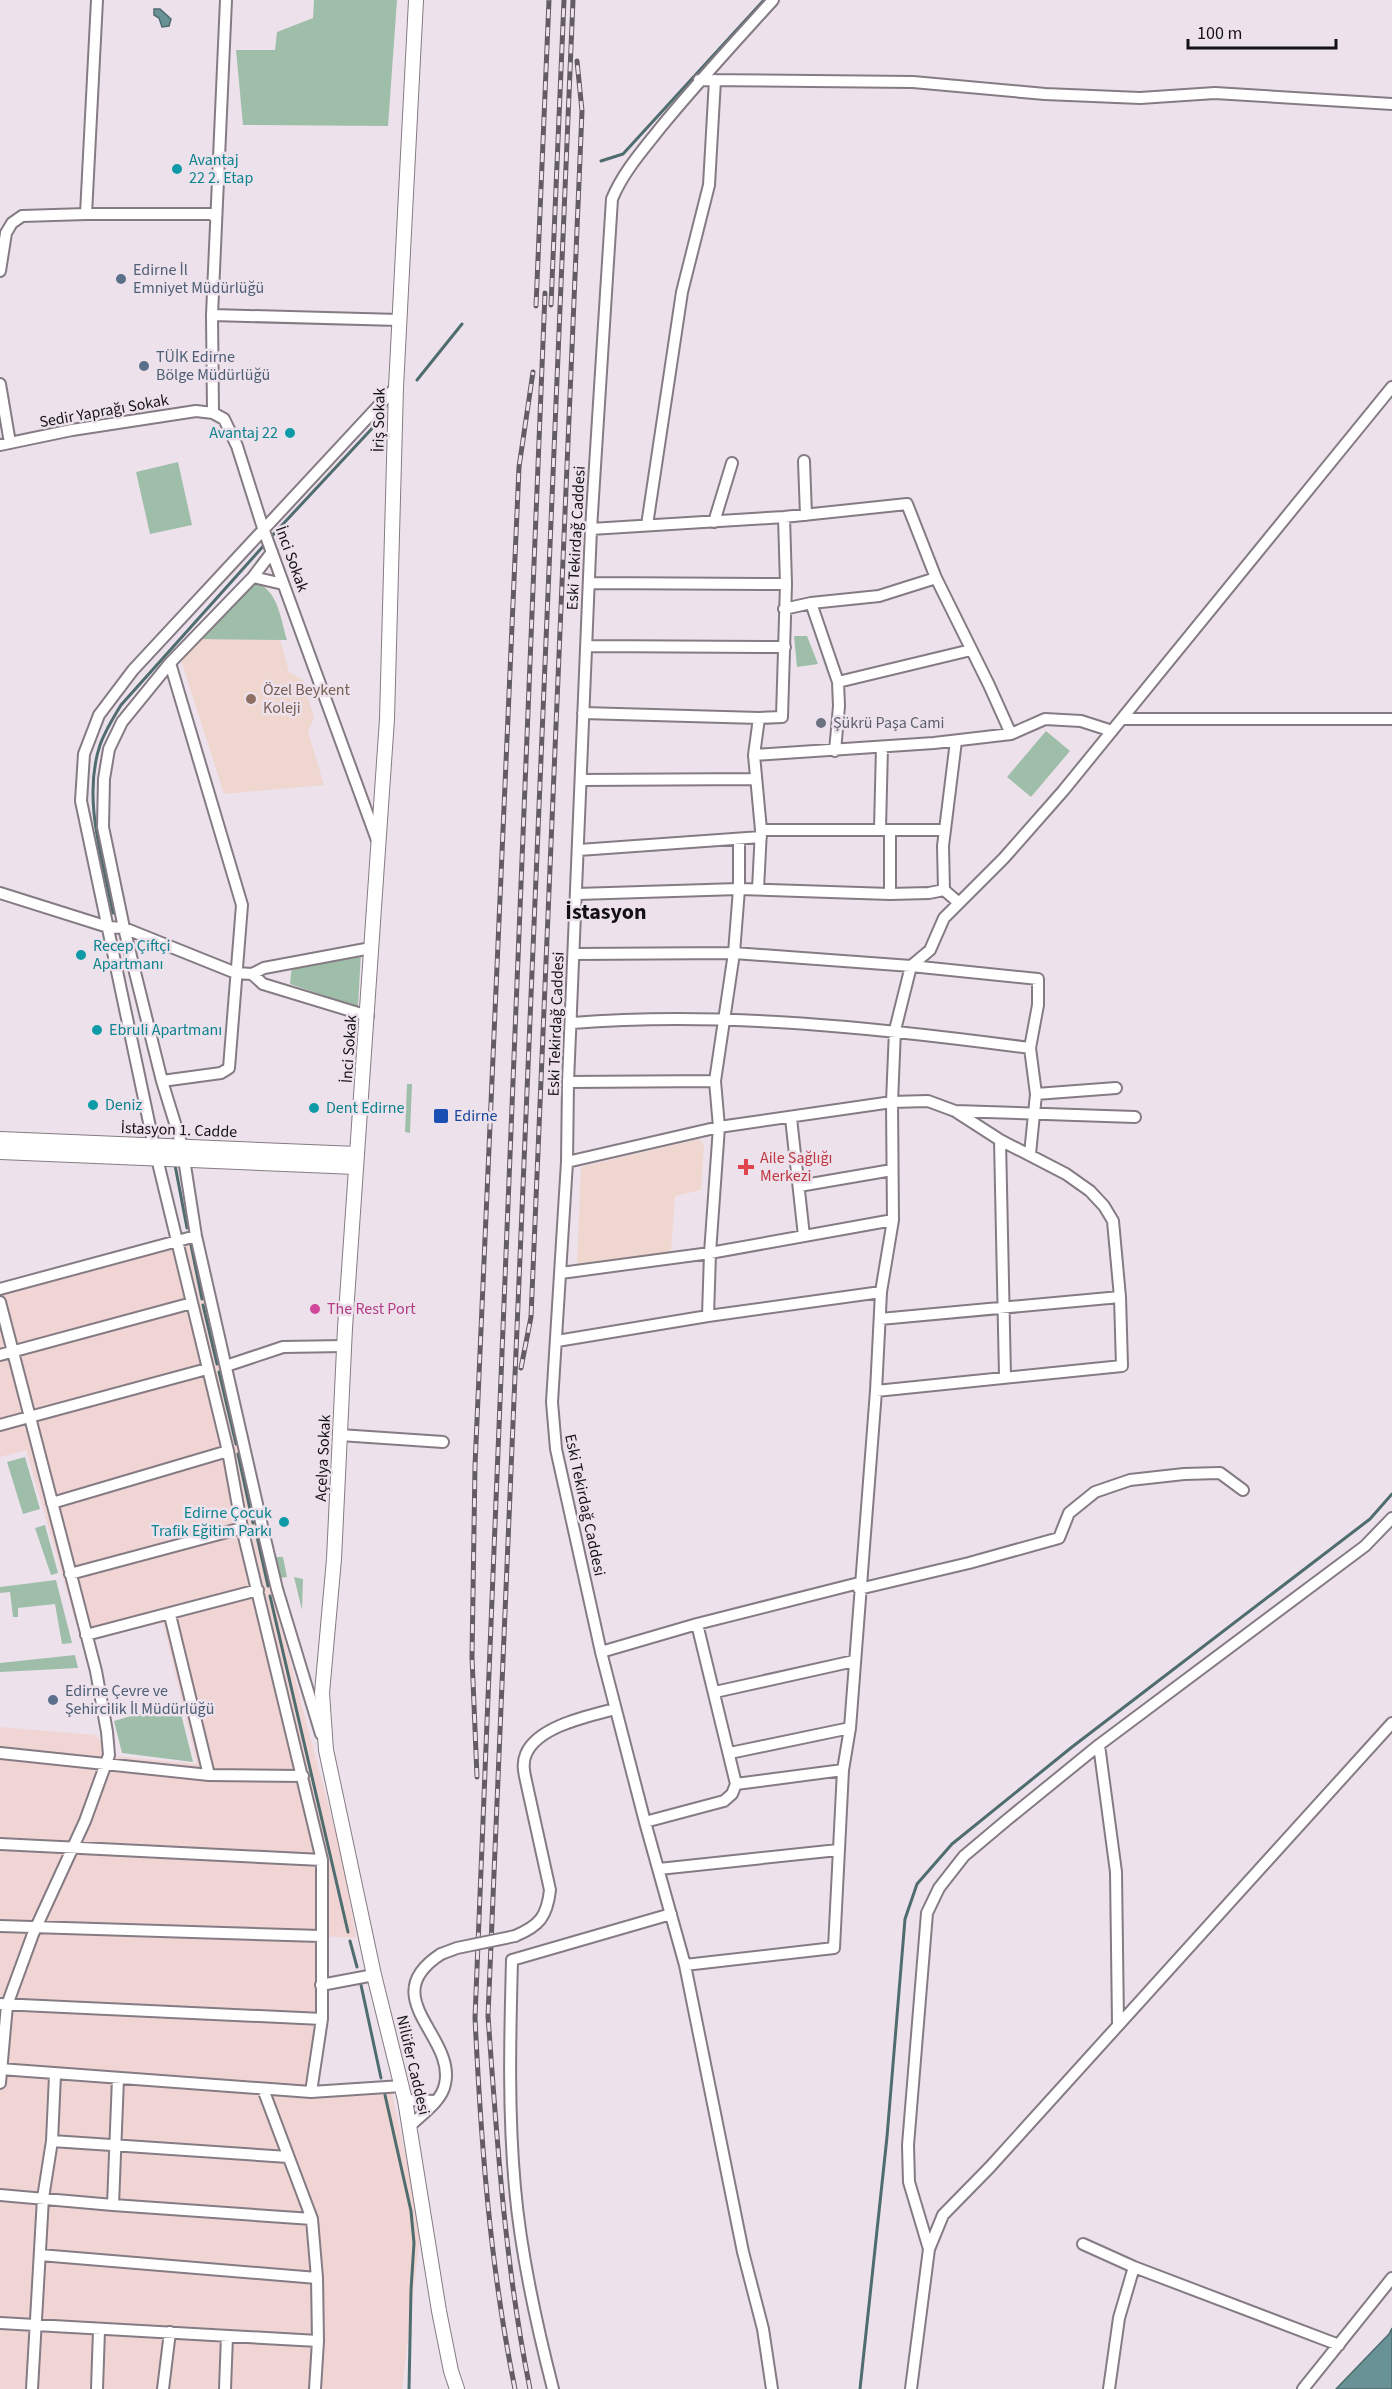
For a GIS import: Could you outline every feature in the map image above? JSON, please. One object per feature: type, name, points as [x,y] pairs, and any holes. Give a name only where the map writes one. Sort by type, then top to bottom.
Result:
[{"type":"main road","name":"İriş Sokak","points":[[378,841],[387,719],[396,387],[416,0]]},
{"type":"main road","name":"İnci Sokak","points":[[356,1160],[368,1016],[378,841]]},
{"type":"main road","name":"İstasyon 1. Cadde","points":[[0,1139],[156,1152]]},
{"type":"main road","name":"İstasyon 1. Cadde","points":[[0,1152],[183,1152],[356,1160]]},
{"type":"main road","name":"Açelya Sokak","points":[[326,1750],[322,1693],[334,1559],[356,1160]]},
{"type":"main road","name":"Nilüfer Caddesi","points":[[326,1750],[374,1975],[404,2093],[439,2311],[457,2389]]},
{"type":"street","points":[[86,213],[97,0]]},
{"type":"street","points":[[213,413],[212,315],[215,216],[226,0]]},
{"type":"street","points":[[699,80],[773,0]]},
{"type":"street","points":[[699,80],[913,82],[1045,94],[1140,98],[1215,93],[1392,104]]},
{"type":"street","name":"Eski Tekirdağ Caddesi","points":[[699,80],[619,182],[612,199],[591,529],[568,1082],[567,1162],[552,1402],[556,1449],[601,1652],[685,1965],[710,2077],[743,2252],[763,2329],[772,2389]]},
{"type":"street","points":[[647,525],[682,291],[709,185],[715,80]]},
{"type":"street","points":[[0,272],[6,232],[12,223],[22,216],[86,213],[210,214],[215,216]]},
{"type":"street","points":[[212,315],[399,320]]},
{"type":"street","points":[[0,384],[5,444]]},
{"type":"street","points":[[311,2092],[322,2019],[322,1860],[242,1528],[228,1451],[156,1152],[81,801],[84,754],[99,715],[134,670],[263,528],[396,387]]},
{"type":"street","points":[[685,1965],[834,1948],[843,1770],[850,1728],[859,1586],[876,1391],[881,1292],[893,1220],[892,1102],[895,1030],[911,966],[930,950],[944,918],[1004,858],[1112,731],[1392,387]]},
{"type":"street","name":"Sedir Yaprağı Sokak","points":[[5,444],[72,430],[171,414],[196,411],[213,413]]},
{"type":"street","name":"İnci Sokak","points":[[213,413],[224,419],[237,446],[263,528],[378,841]]},
{"type":"street","points":[[804,460],[806,515]]},
{"type":"street","points":[[714,522],[732,463]]},
{"type":"street","points":[[591,529],[784,518],[907,504],[936,578],[1011,734]]},
{"type":"street","points":[[583,713],[782,717],[786,584],[784,518]]},
{"type":"street","points":[[272,552],[252,577],[170,663],[122,723],[109,749],[104,779],[104,827],[124,928],[162,1081],[183,1152],[196,1236],[277,1589],[326,1750]]},
{"type":"street","points":[[252,577],[283,584]]},
{"type":"street","points":[[784,609],[812,603],[879,596],[936,578]]},
{"type":"street","points":[[590,583],[786,584]]},
{"type":"street","points":[[812,603],[838,682],[839,705],[835,751]]},
{"type":"street","points":[[586,646],[785,646]]},
{"type":"street","points":[[838,682],[971,650]]},
{"type":"street","points":[[162,1081],[221,1073],[229,1068],[242,904],[170,663]]},
{"type":"street","points":[[758,889],[761,833],[754,755],[759,718]]},
{"type":"street","points":[[754,755],[835,751],[1011,734],[1044,718],[1081,722],[1112,731]]},
{"type":"street","points":[[1122,719],[1392,719]]},
{"type":"street","points":[[944,890],[945,830],[956,741]]},
{"type":"street","points":[[882,747],[890,894]]},
{"type":"street","points":[[581,780],[756,778]]},
{"type":"street","points":[[579,850],[739,840],[761,833],[945,830]]},
{"type":"street","points":[[708,1316],[719,1127],[715,1081],[734,953],[739,889],[739,840]]},
{"type":"street","points":[[577,894],[758,889],[890,894],[929,893],[944,890]]},
{"type":"street","points":[[944,890],[958,902]]},
{"type":"street","points":[[0,893],[108,927],[124,928],[236,973],[252,974],[264,968],[371,948]]},
{"type":"street","points":[[574,954],[734,953],[1025,976],[1038,980],[1038,1005],[1030,1048],[1036,1094],[1030,1154]]},
{"type":"street","points":[[252,974],[263,984],[368,1016]]},
{"type":"street","points":[[572,1023],[638,1018],[725,1019],[895,1030],[1030,1048]]},
{"type":"street","points":[[568,1082],[715,1081]]},
{"type":"street","points":[[1036,1094],[1116,1088]]},
{"type":"street","points":[[567,1162],[719,1127],[892,1102],[928,1101],[955,1111],[1000,1140],[1030,1154],[1082,1185],[1104,1206],[1113,1221],[1120,1297],[1122,1366],[1005,1376],[876,1391]]},
{"type":"street","points":[[955,1111],[1135,1117]]},
{"type":"street","points":[[791,1118],[804,1236]]},
{"type":"street","points":[[1000,1140],[1005,1376]]},
{"type":"street","points":[[799,1186],[892,1170]]},
{"type":"street","points":[[561,1274],[710,1253],[893,1220]]},
{"type":"street","points":[[0,1289],[196,1236]]},
{"type":"street","points":[[556,1341],[708,1316],[881,1292]]},
{"type":"street","points":[[880,1319],[1120,1297]]},
{"type":"street","points":[[0,1302],[96,1671],[109,1755],[73,1847],[3,2004],[0,2083]]},
{"type":"street","points":[[0,1355],[192,1303]]},
{"type":"street","points":[[226,1366],[283,1347],[344,1346]]},
{"type":"street","points":[[0,1425],[207,1368]]},
{"type":"street","points":[[340,1435],[443,1442]]},
{"type":"street","points":[[52,1503],[228,1451]]},
{"type":"street","points":[[601,1652],[697,1624],[969,1563],[1059,1538],[1069,1513],[1095,1492],[1130,1480],[1220,1473],[1243,1490]]},
{"type":"street","points":[[929,2249],[909,2182],[908,2145],[927,1913],[939,1888],[964,1856],[1099,1745],[1365,1546],[1392,1518]]},
{"type":"street","points":[[70,1574],[242,1528]]},
{"type":"street","points":[[86,1635],[170,1615],[258,1590]]},
{"type":"street","points":[[170,1615],[209,1774]]},
{"type":"street","points":[[645,1822],[724,1801],[732,1794],[736,1784],[697,1624]]},
{"type":"street","points":[[715,1692],[854,1661]]},
{"type":"street","points":[[410,2126],[436,2101],[445,2085],[444,2064],[421,2018],[414,1991],[422,1970],[441,1954],[457,1948],[515,1936],[530,1929],[541,1920],[549,1906],[550,1890],[523,1766],[526,1753],[548,1731],[615,1708]]},
{"type":"street","points":[[911,2389],[929,2249],[943,2215],[990,2167],[1392,1723]]},
{"type":"street","points":[[730,1753],[850,1728]]},
{"type":"street","points":[[1099,1745],[1116,1872],[1118,2024]]},
{"type":"street","points":[[0,1753],[209,1774],[303,1776]]},
{"type":"street","points":[[736,1784],[843,1770]]},
{"type":"street","points":[[0,1844],[322,1860]]},
{"type":"street","points":[[659,1869],[838,1850]]},
{"type":"street","points":[[553,2389],[530,2300],[514,2188],[510,2064],[512,1960],[671,1914]]},
{"type":"street","points":[[0,1926],[36,1929],[321,1936]]},
{"type":"street","points":[[321,1985],[374,1975]]},
{"type":"street","points":[[3,2004],[322,2019]]},
{"type":"street","points":[[1,2069],[311,2092],[404,2093],[436,2101]]},
{"type":"street","points":[[32,2389],[44,2198],[52,2141],[55,2074]]},
{"type":"street","points":[[113,2205],[118,2078]]},
{"type":"street","points":[[263,2089],[312,2220],[317,2278],[318,2341],[315,2389]]},
{"type":"street","points":[[52,2141],[288,2157]]},
{"type":"street","points":[[0,2195],[312,2220]]},
{"type":"street","points":[[1083,2244],[1134,2267],[1339,2345]]},
{"type":"street","points":[[40,2255],[317,2278]]},
{"type":"street","points":[[1109,2389],[1119,2318],[1134,2267]]},
{"type":"street","points":[[1303,2389],[1392,2278]]},
{"type":"street","points":[[0,2323],[318,2341]]},
{"type":"street","points":[[98,2389],[99,2330]]},
{"type":"street","points":[[163,2389],[170,2332]]},
{"type":"street","points":[[225,2389],[227,2336]]},
{"type":"shaded area","name":"Özel Beykent Koleji","points":[[195,639],[280,639],[289,672],[303,680],[314,718],[308,732],[324,785],[224,794],[182,663],[183,652]]},
{"type":"shaded area","points":[[699,1139],[704,1144],[701,1190],[675,1196],[671,1252],[577,1267],[581,1167]]},
{"type":"shaded area","points":[[196,1236],[262,1526],[273,1595],[343,1861],[356,1938],[321,1936],[322,2019],[312,2092],[392,2093],[421,2227],[402,2389],[0,2389],[0,1727],[95,1735],[116,1756],[197,1764],[163,1623],[81,1640],[26,1450],[0,1457],[0,1289]]},
{"type":"green space","points":[[314,0],[397,0],[388,126],[243,125],[236,50],[275,50],[277,32],[313,18]]},
{"type":"green space","points":[[178,462],[192,525],[150,534],[136,472]]},
{"type":"green space","points":[[257,584],[270,592],[274,599],[287,640],[195,639],[251,585]]},
{"type":"green space","points":[[794,636],[807,636],[818,664],[797,667]]},
{"type":"green space","points":[[1046,731],[1070,751],[1031,797],[1007,777]]},
{"type":"green space","points":[[361,953],[358,1007],[290,984],[292,964]]},
{"type":"green space","points":[[407,1084],[412,1084],[410,1133],[405,1132]]},
{"type":"green space","points":[[25,1457],[40,1509],[23,1514],[7,1462]]},
{"type":"green space","points":[[45,1525],[58,1573],[51,1575],[35,1528]]},
{"type":"green space","points":[[276,1557],[283,1557],[287,1577],[280,1578]]},
{"type":"green space","points":[[294,1577],[303,1579],[302,1610]]},
{"type":"green space","points":[[56,1580],[72,1643],[62,1644],[55,1604],[18,1608],[18,1617],[13,1617],[10,1592],[0,1593],[0,1587]]},
{"type":"green space","points":[[75,1655],[78,1668],[0,1672],[0,1663]]},
{"type":"green space","points":[[178,1702],[193,1762],[122,1753],[114,1721]]},
{"type":"water","points":[[154,9],[160,9],[171,19],[169,26],[162,27],[159,18],[154,15]]},
{"type":"water","points":[[1392,2328],[1392,2389],[1336,2389],[1389,2334]]},
{"type":"waterway","points":[[601,161],[623,154],[764,0]]},
{"type":"waterway","points":[[417,380],[462,324]]},
{"type":"waterway","points":[[270,538],[379,421]]},
{"type":"waterway","points":[[113,913],[94,808],[95,766],[102,740],[121,705],[266,543]]},
{"type":"waterway","points":[[175,1165],[187,1228]]},
{"type":"waterway","points":[[191,1245],[202,1299]]},
{"type":"waterway","points":[[203,1305],[217,1364]]},
{"type":"waterway","points":[[219,1372],[236,1444]]},
{"type":"waterway","points":[[238,1454],[253,1523]]},
{"type":"waterway","points":[[860,2389],[887,2137],[905,1919],[917,1884],[952,1844],[1072,1747],[1370,1519],[1392,1494]]},
{"type":"waterway","points":[[256,1532],[268,1586]]},
{"type":"waterway","points":[[270,1596],[348,1932]]},
{"type":"waterway","points":[[350,1941],[357,1967]]},
{"type":"waterway","points":[[361,1985],[381,2078]]},
{"type":"waterway","points":[[385,2095],[411,2211],[414,2243],[409,2389]]},
{"type":"railway","points":[[536,306],[549,0]]},
{"type":"railway","points":[[551,305],[564,0]]},
{"type":"railway","points":[[530,2389],[508,2250],[488,2016],[573,0]]},
{"type":"railway","points":[[521,1368],[531,1317],[582,111],[577,61]]},
{"type":"railway","points":[[515,2389],[493,2251],[480,2111],[475,2018],[545,293]]},
{"type":"railway","points":[[477,1777],[472,1657],[475,1466],[519,467],[533,372]]},
{"type":"place","name":"Avantaj 22 2. Etap","points":[[177,169]]},
{"type":"place","name":"Edirne İl Emniyet Müdürlüğü","points":[[121,279]]},
{"type":"place","name":"TÜİK Edirne Bölge Müdürlüğü","points":[[144,366]]},
{"type":"place","name":"Avantaj 22","points":[[290,433]]},
{"type":"place","name":"Özel Beykent Koleji","points":[[251,699]]},
{"type":"place","name":"Şükrü Paşa Cami","points":[[821,723]]},
{"type":"place","name":"Recep Çiftçi Apartmanı","points":[[81,955]]},
{"type":"place","name":"Ebruli Apartmanı","points":[[97,1030]]},
{"type":"place","name":"Deniz","points":[[93,1105]]},
{"type":"place","name":"Dent Edirne","points":[[314,1108]]},
{"type":"place","name":"Edirne","points":[[441,1116]]},
{"type":"place","name":"Aile Sağlığı Merkezi","points":[[746,1167]]},
{"type":"place","name":"The Rest Port","points":[[315,1309]]},
{"type":"place","name":"Edirne Çocuk Trafik Eğitim Parkı","points":[[284,1522]]},
{"type":"place","name":"Edirne Çevre ve Şehircilik İl Müdürlüğü","points":[[53,1700]]},
{"type":"district","name":"İstasyon","points":[[606,912]]}]
